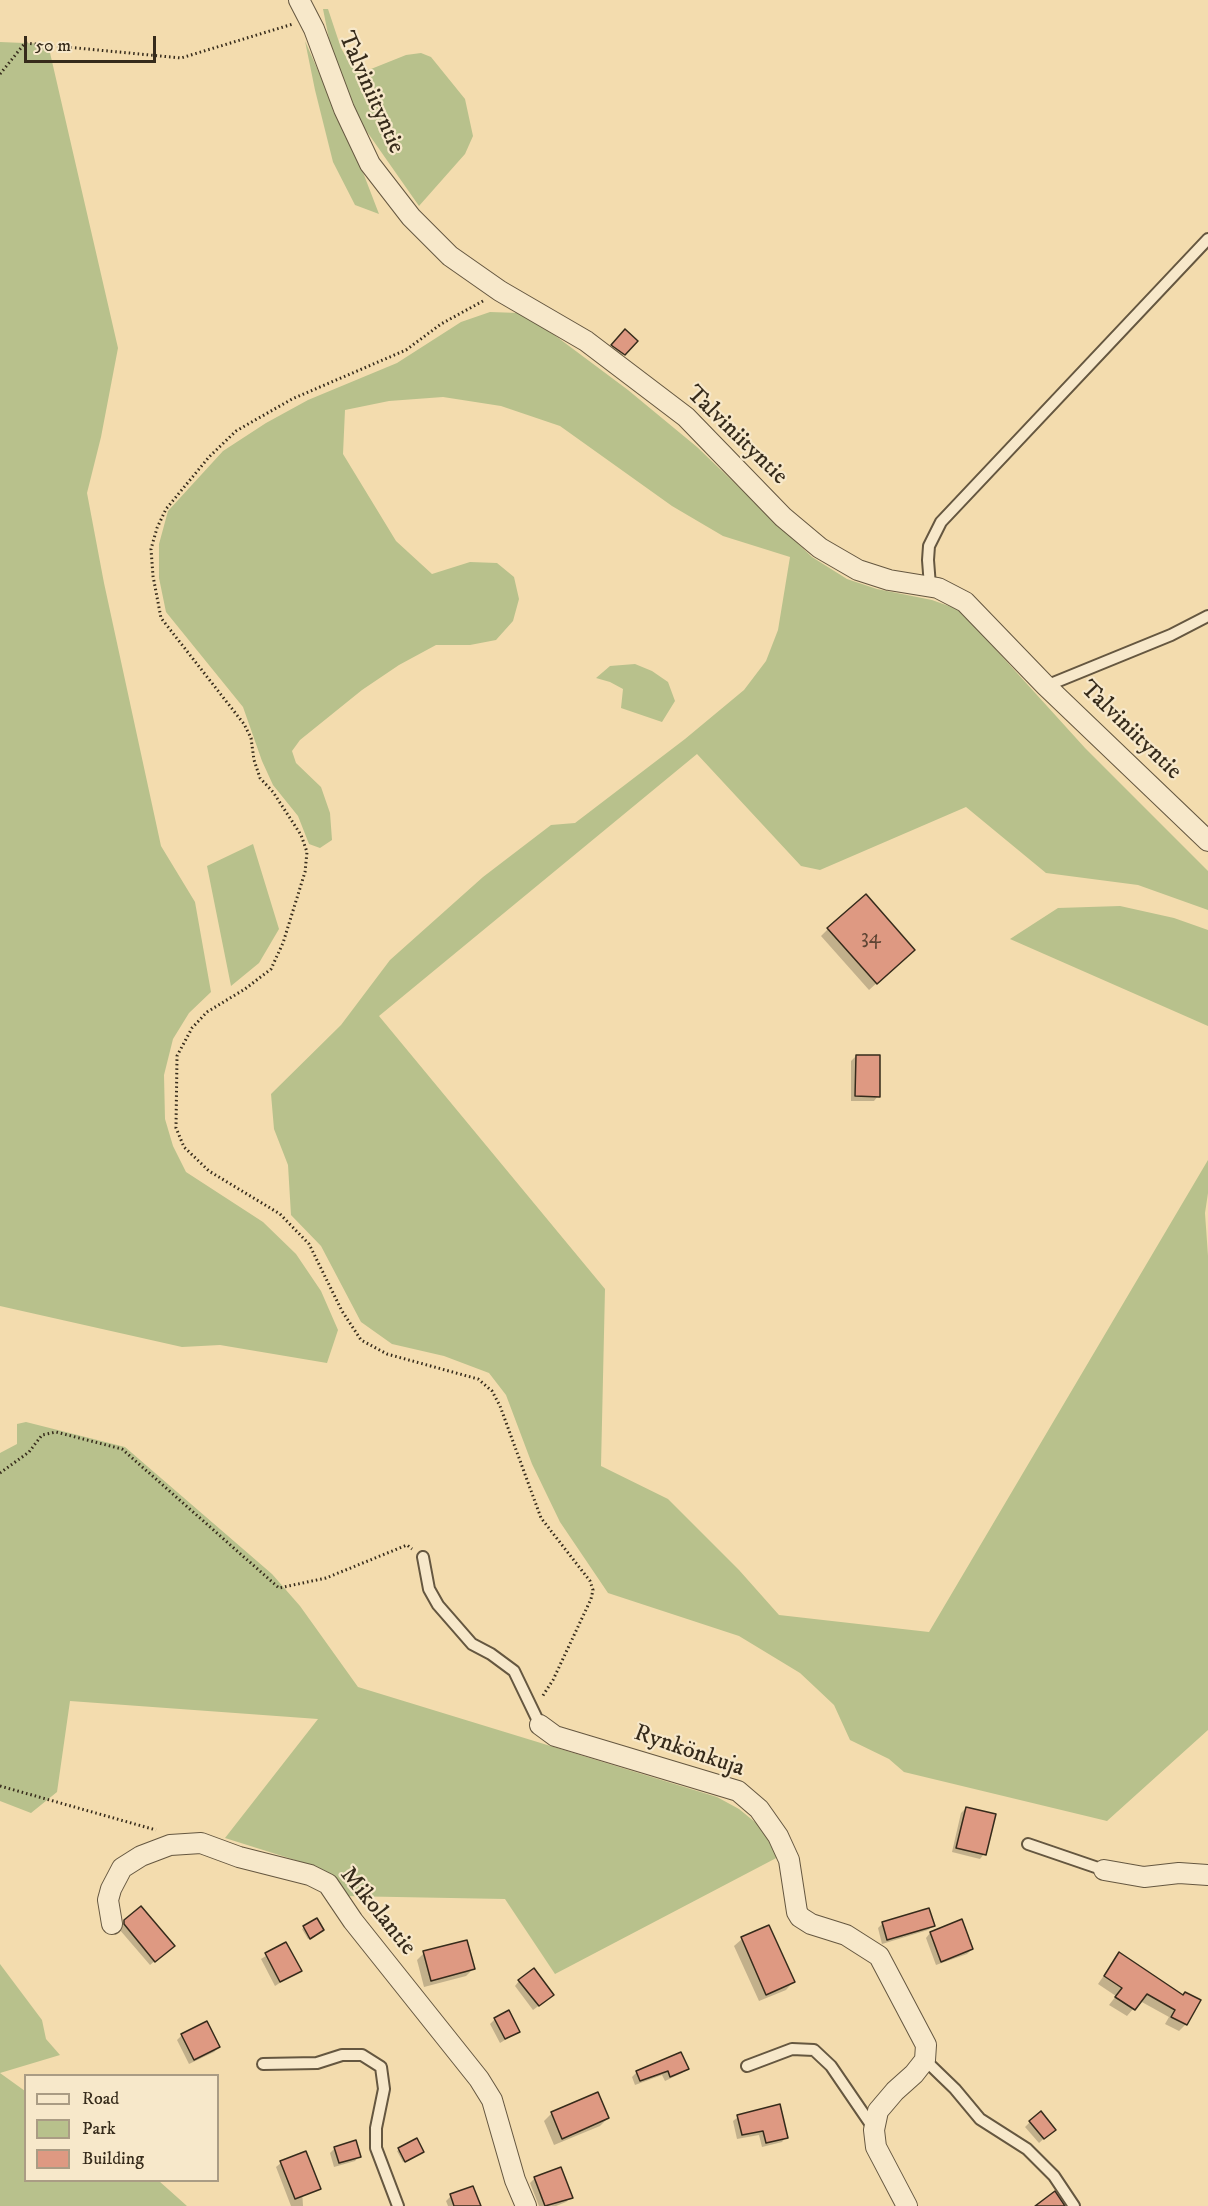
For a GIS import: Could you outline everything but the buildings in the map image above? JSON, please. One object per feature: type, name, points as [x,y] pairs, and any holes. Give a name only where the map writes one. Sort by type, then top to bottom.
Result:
[{"type":"street","name":"Talviniityntie","points":[[299,0],[314,29],[344,109],[370,164],[411,218],[450,256],[500,291],[586,341],[686,417],[783,517],[820,548],[858,570],[889,580],[938,588],[965,602],[1046,686],[1208,841]]},
{"type":"street","name":"Rynkönkuja","points":[[536,1719],[555,1736],[738,1791],[759,1809],[782,1844],[789,1860],[797,1912],[800,1917],[811,1924],[846,1935],[879,1956],[922,2034],[926,2045],[925,2060]]},
{"type":"street","name":"Mikolantie","points":[[112,1924],[108,1900],[122,1868],[141,1856],[170,1845],[201,1843],[239,1857],[310,1875],[328,1884],[353,1921],[479,2079],[492,2100],[515,2180],[526,2206]]},
{"type":"street","points":[[1104,1870],[1144,1877],[1179,1873],[1208,1875]]},
{"type":"street","points":[[907,2206],[876,2147],[874,2130],[878,2111],[925,2060]]},
{"type":"lane","points":[[930,586],[929,546],[941,522],[1208,239]]},
{"type":"lane","points":[[1046,686],[1171,634],[1208,616]]},
{"type":"lane","points":[[423,1557],[429,1589],[438,1605],[472,1644],[491,1654],[514,1671],[536,1719]]},
{"type":"lane","points":[[1028,1844],[1104,1870]]},
{"type":"lane","points":[[747,2066],[792,2049],[814,2050],[831,2066],[874,2130]]},
{"type":"lane","points":[[263,2064],[317,2063],[342,2055],[362,2055],[381,2067],[384,2089],[376,2128],[376,2148],[398,2206]]},
{"type":"lane","points":[[925,2060],[955,2088],[980,2119],[1027,2149],[1054,2176],[1074,2206]]},
{"type":"path","points":[[0,74],[25,43],[181,57],[299,23]]},
{"type":"path","points":[[500,291],[441,324],[406,350],[292,399],[236,430],[209,457],[166,509],[151,549],[153,576],[161,618],[244,724],[251,738],[254,760],[260,778],[273,792],[301,835],[308,852],[305,872],[283,943],[271,969],[207,1012],[192,1028],[177,1056],[176,1128],[184,1147],[209,1171],[280,1214],[309,1244],[342,1311],[361,1340],[387,1354],[478,1379],[492,1391],[500,1406],[541,1518],[590,1581],[593,1590],[591,1599],[536,1719]]},
{"type":"path","points":[[0,1473],[28,1452],[42,1435],[56,1432],[122,1449],[279,1588],[326,1578],[406,1545],[423,1557]]},
{"type":"path","points":[[0,1786],[156,1831]]},
{"type":"green space","points":[[323,9],[328,9],[341,48],[357,72],[406,55],[421,53],[431,57],[465,99],[473,136],[465,154],[419,206],[363,126],[332,54]]},
{"type":"green space","points":[[305,41],[379,214],[355,205],[333,162]]},
{"type":"green space","points":[[0,42],[48,44],[118,348],[101,437],[87,493],[104,583],[161,846],[195,902],[211,992],[189,1013],[173,1039],[164,1075],[165,1119],[173,1146],[186,1172],[263,1222],[296,1254],[321,1291],[338,1330],[327,1363],[220,1345],[182,1347],[0,1306]]},
{"type":"green space","points":[[490,312],[519,313],[553,334],[628,390],[697,447],[812,557],[847,579],[877,589],[932,600],[960,610],[1085,748],[1208,871],[1208,910],[1138,885],[1046,873],[966,807],[820,870],[801,866],[697,754],[379,1016],[605,1289],[601,1466],[668,1499],[739,1570],[779,1615],[929,1632],[1208,1160],[1208,1193],[1205,1213],[1208,1256],[1208,1730],[1107,1821],[904,1772],[889,1759],[850,1740],[834,1705],[800,1673],[739,1636],[608,1593],[560,1522],[532,1464],[506,1395],[489,1373],[444,1356],[392,1344],[361,1322],[321,1246],[291,1215],[288,1165],[274,1129],[271,1094],[341,1025],[390,960],[483,877],[551,825],[575,823],[685,739],[744,690],[766,661],[778,630],[790,557],[723,536],[672,506],[560,426],[501,406],[443,397],[389,401],[345,410],[343,454],[396,541],[432,574],[470,562],[497,563],[514,577],[519,599],[513,621],[496,640],[470,645],[436,645],[399,665],[362,690],[300,740],[292,751],[296,763],[321,787],[330,813],[332,840],[320,848],[309,844],[298,816],[273,785],[243,707],[166,612],[159,578],[159,544],[168,511],[223,451],[266,423],[308,400],[397,363],[461,322]]},
{"type":"green space","points":[[635,664],[652,671],[668,682],[675,701],[662,722],[621,708],[623,689],[596,678],[610,666]]},
{"type":"green space","points":[[253,844],[279,929],[259,963],[231,986],[207,866]]},
{"type":"green space","points":[[1120,906],[1174,918],[1208,930],[1208,1026],[1010,939],[1058,908]]},
{"type":"green space","points":[[26,1422],[125,1447],[272,1574],[300,1606],[358,1687],[717,1797],[739,1809],[761,1827],[782,1855],[555,1974],[505,1899],[343,1896],[314,1866],[225,1838],[318,1719],[70,1701],[57,1792],[31,1813],[0,1801],[0,1453],[17,1444],[17,1424]]},
{"type":"green space","points":[[0,1964],[42,2020],[46,2039],[60,2055],[0,2073]]},
{"type":"green space","points":[[0,2073],[24,2090],[24,2182],[160,2182],[187,2206],[0,2206]]}]
